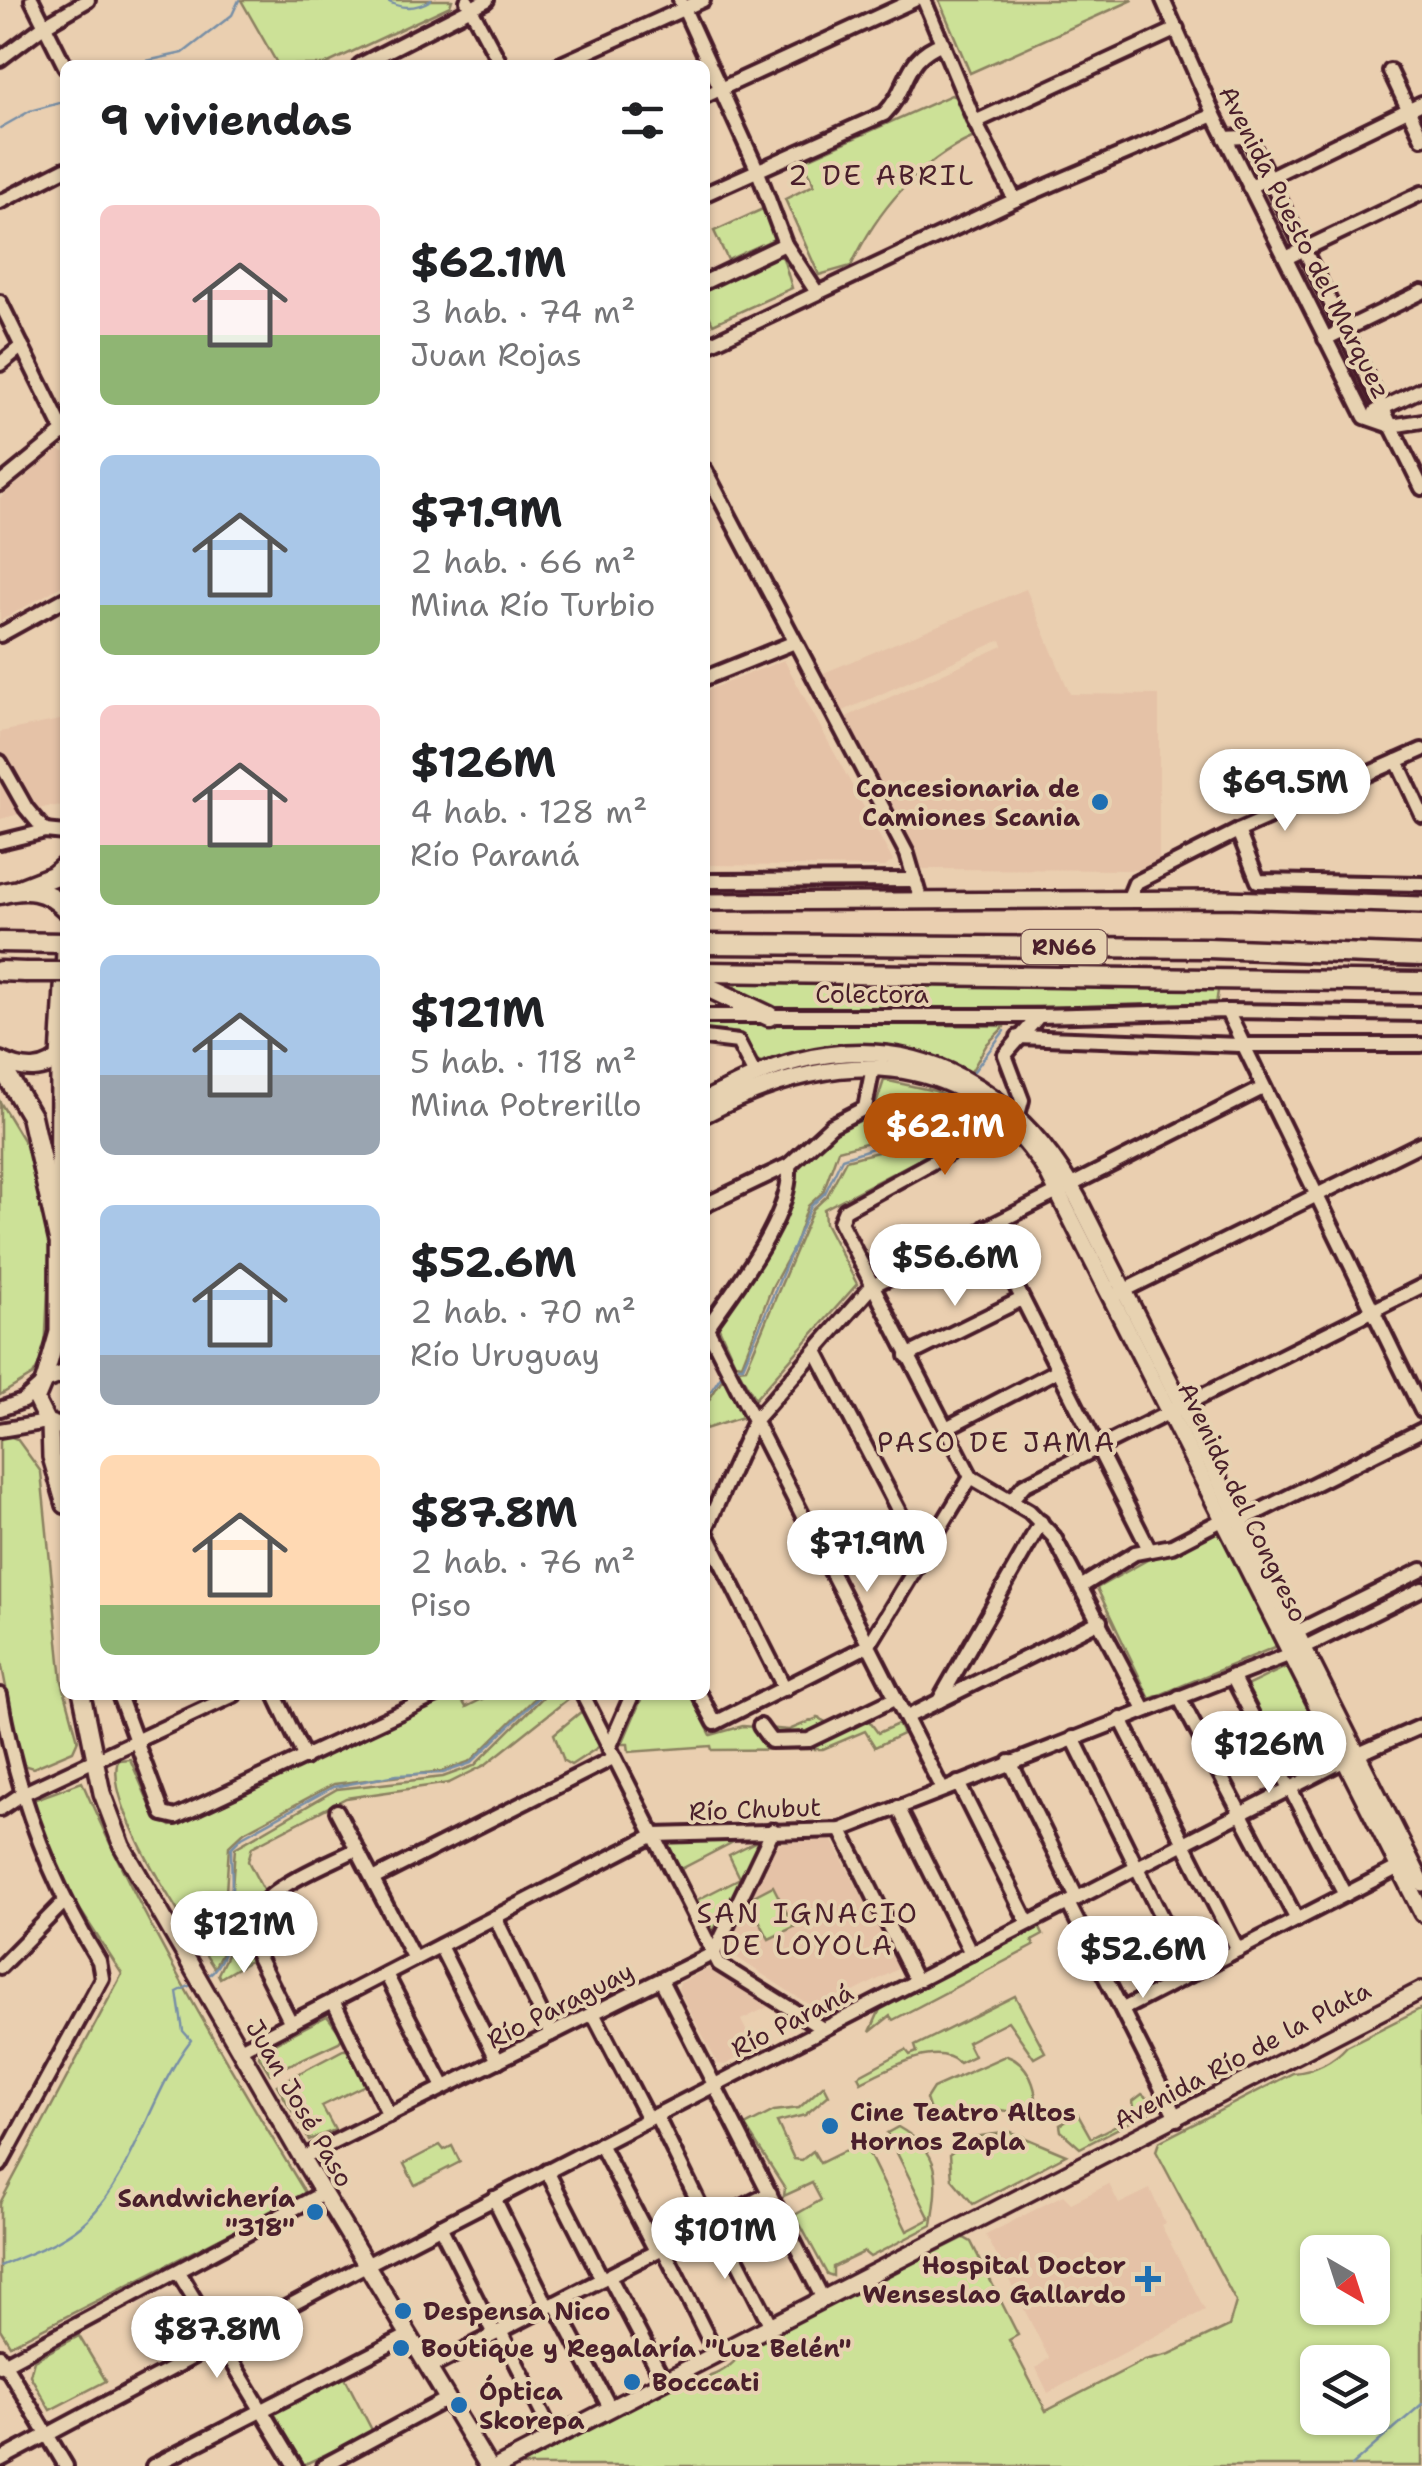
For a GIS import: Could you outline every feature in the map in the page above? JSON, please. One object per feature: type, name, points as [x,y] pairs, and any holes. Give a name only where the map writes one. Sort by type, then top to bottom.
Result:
[{"type":"highway","points":[[8,892],[60,870]]},
{"type":"highway","points":[[8,892],[44,892],[60,904]]},
{"type":"highway","points":[[0,942],[60,943]]},
{"type":"highway","name":"RN66","points":[[710,944],[1208,948],[1422,956]]},
{"type":"highway","points":[[0,972],[60,972]]},
{"type":"highway","name":"RN66","points":[[710,972],[1422,982]]},
{"type":"highway","points":[[710,988],[768,1016]]},
{"type":"highway","points":[[0,1062],[31,1116],[59,1240]]},
{"type":"main road","points":[[710,902],[920,898],[1422,905]]},
{"type":"main road","points":[[0,1062],[31,1070],[60,1050]]},
{"type":"main road","points":[[710,1098],[755,1075],[826,1056],[890,1056],[963,1078],[1012,1119]]},
{"type":"main road","points":[[710,1112],[800,1073],[873,1067],[942,1083],[1012,1119]]},
{"type":"main road","name":"Avenida del Congreso","points":[[1012,1119],[1063,1186],[1352,1758],[1422,1883]]},
{"type":"main road","points":[[60,1176],[58,1332],[36,1400],[54,1425],[51,1456],[60,1488]]},
{"type":"main road","points":[[42,1383],[60,1376]]},
{"type":"main road","name":"Avenida del Congreso","points":[[1234,1519],[1297,1632],[1298,1651]]},
{"type":"main road","name":"Juan José Paso","points":[[83,1700],[94,1761],[122,1846],[302,2158],[488,2466]]},
{"type":"main road","name":"Avenida del Congreso","points":[[1411,1861],[1422,1913]]},
{"type":"main road","name":"Avenida Río de la Plata","points":[[499,2466],[663,2378],[1422,1990]]},
{"type":"street","points":[[32,0],[62,60]]},
{"type":"street","points":[[0,59],[45,24],[88,0]]},
{"type":"street","points":[[369,60],[469,4],[487,0]]},
{"type":"street","points":[[569,60],[682,4],[703,0]]},
{"type":"street","points":[[710,94],[914,0]]},
{"type":"street","points":[[924,0],[975,122],[1015,200]]},
{"type":"street","name":"Avenida Puesto del Marquez","points":[[1163,0],[1225,138],[1365,417],[1391,426],[1422,488]]},
{"type":"street","points":[[469,4],[499,60]]},
{"type":"street","points":[[682,4],[707,60]]},
{"type":"street","points":[[975,122],[1177,28]]},
{"type":"street","points":[[710,192],[884,114],[894,105],[914,60],[926,49],[943,43]]},
{"type":"street","points":[[710,67],[784,244],[816,290]]},
{"type":"street","points":[[1390,71],[1415,107],[1422,138]]},
{"type":"street","points":[[1249,187],[1415,107]]},
{"type":"street","points":[[710,344],[816,290],[850,281],[1015,200],[1214,115]]},
{"type":"street","points":[[1225,138],[1244,137],[1252,144],[1391,426],[1422,421]]},
{"type":"street","points":[[0,202],[60,172]]},
{"type":"street","points":[[1286,258],[1422,193]]},
{"type":"street","points":[[710,280],[784,244]]},
{"type":"street","points":[[1324,339],[1422,292]]},
{"type":"street","points":[[0,302],[60,422]]},
{"type":"street","points":[[0,364],[22,346]]},
{"type":"street","points":[[1365,417],[1422,390]]},
{"type":"street","points":[[0,484],[60,436]]},
{"type":"street","points":[[710,480],[907,854],[920,898]]},
{"type":"street","points":[[0,635],[60,602]]},
{"type":"street","points":[[710,676],[795,642]]},
{"type":"street","points":[[1128,900],[1135,884],[1238,831],[1422,750]]},
{"type":"street","points":[[1397,761],[1422,815]]},
{"type":"street","points":[[0,762],[26,808],[46,831]]},
{"type":"street","points":[[0,842],[46,831],[60,832]]},
{"type":"street","points":[[1238,831],[1258,881],[1422,884]]},
{"type":"street","points":[[710,882],[915,880]]},
{"type":"street","points":[[1227,1010],[1240,1045],[1422,1411]]},
{"type":"street","name":"Colectora","points":[[710,1016],[1039,1016],[1227,1010],[1422,1014]]},
{"type":"street","points":[[1039,1016],[1005,1055],[1022,1100],[1012,1119],[845,1210],[840,1222],[972,1477],[1012,1499],[1041,1522],[1082,1586],[1145,1710]]},
{"type":"street","points":[[1018,1037],[1240,1045],[1422,1045]]},
{"type":"street","points":[[710,1039],[738,1042],[755,1075]]},
{"type":"street","points":[[710,1203],[789,1164],[832,1125],[865,1108],[873,1067]]},
{"type":"street","points":[[710,1519],[754,1421],[872,1286],[1261,1088]]},
{"type":"street","points":[[1118,1293],[1422,1143]]},
{"type":"street","points":[[710,1322],[769,1232],[790,1184],[789,1164]]},
{"type":"street","points":[[986,1227],[1149,1549]]},
{"type":"street","points":[[1012,1499],[1024,1485],[1422,1286]]},
{"type":"street","points":[[907,1356],[1022,1299]]},
{"type":"street","points":[[710,1336],[942,1789]]},
{"type":"street","points":[[816,1352],[923,1558]]},
{"type":"street","points":[[946,1428],[1058,1370]]},
{"type":"street","points":[[0,1408],[23,1401],[42,1383]]},
{"type":"street","points":[[0,1430],[54,1425]]},
{"type":"street","points":[[1082,1586],[1149,1549],[1172,1546],[1234,1519],[1422,1430]]},
{"type":"street","points":[[703,1700],[716,1723],[869,1645],[972,1477]]},
{"type":"street","points":[[939,1700],[1041,1522]]},
{"type":"street","points":[[710,1540],[785,1689]]},
{"type":"street","points":[[1297,1632],[1422,1570]]},
{"type":"street","name":"Río Chubut","points":[[240,2049],[654,1835],[841,1830],[1298,1651],[1422,1589]]},
{"type":"street","points":[[907,1718],[1100,1621]]},
{"type":"street","points":[[1232,1676],[1345,1895]]},
{"type":"street","points":[[0,1695],[22,1794],[63,1903],[99,1961],[102,1978],[0,2165]]},
{"type":"street","points":[[1180,1697],[1296,1920]]},
{"type":"street","points":[[760,1726],[772,1741],[802,1743],[896,1698]]},
{"type":"street","points":[[120,1700],[163,1814],[176,1818],[427,1700]]},
{"type":"street","points":[[0,1809],[22,1794],[221,1700]]},
{"type":"street","points":[[278,1700],[305,1758]]},
{"type":"street","points":[[584,1700],[714,1953],[727,1971],[824,2029]]},
{"type":"street","points":[[373,1878],[611,1753],[630,1700]]},
{"type":"street","points":[[1121,1720],[1238,1950]]},
{"type":"street","name":"Río Paraná","points":[[0,2460],[494,2198],[1289,1789],[1422,1726]]},
{"type":"street","points":[[1073,1738],[1190,1974]]},
{"type":"street","points":[[1010,1762],[1177,2118]]},
{"type":"street","points":[[958,1782],[1028,1923]]},
{"type":"street","points":[[898,1807],[972,1952]]},
{"type":"street","points":[[337,1811],[414,1959]]},
{"type":"street","points":[[714,1953],[774,1830]]},
{"type":"street","points":[[841,1830],[916,1981]]},
{"type":"street","points":[[291,2023],[247,1935],[249,1920],[278,1890],[357,1849]]},
{"type":"street","points":[[1123,2009],[1411,1861]]},
{"type":"street","points":[[0,1967],[63,1903]]},
{"type":"street","points":[[495,1917],[551,2034]]},
{"type":"street","points":[[440,1946],[498,2061]]},
{"type":"street","name":"Río Paraguay","points":[[302,2158],[714,1953]]},
{"type":"street","points":[[386,1974],[444,2088]]},
{"type":"street","points":[[661,1980],[822,2297]]},
{"type":"street","points":[[333,2001],[390,2114]]},
{"type":"street","points":[[594,2014],[770,2324]]},
{"type":"street","points":[[600,2144],[715,2352]]},
{"type":"street","points":[[547,2171],[663,2378]]},
{"type":"street","points":[[66,2466],[2,2362],[323,2193]]},
{"type":"street","points":[[429,2368],[770,2193]]},
{"type":"street","points":[[494,2198],[609,2406]]},
{"type":"street","points":[[440,2226],[553,2435]]},
{"type":"street","points":[[178,2272],[295,2466]]},
{"type":"street","points":[[153,2466],[409,2334]]},
{"type":"street","points":[[323,2466],[447,2399]]},
{"type":"shaded area","points":[[60,451],[60,587],[0,621],[0,498]]},
{"type":"shaded area","points":[[1026,589],[1070,694],[1159,695],[1159,860],[1142,870],[923,869],[844,718],[1003,646],[1001,640],[841,712],[821,674]]},
{"type":"shaded area","points":[[784,660],[893,861],[885,867],[710,865],[710,689]]},
{"type":"shaded area","points":[[60,720],[60,807],[0,819],[0,732]]},
{"type":"shaded area","points":[[832,1839],[898,1965],[896,1970],[823,2008],[814,2008],[727,1951],[724,1944],[776,1843]]},
{"type":"shaded area","points":[[714,1965],[778,2002],[741,2020],[755,2049],[725,2065],[718,2064],[678,1989],[680,1983]]},
{"type":"shaded area","name":"Hospital Doctor Wenseslao Gallardo","points":[[1109,2184],[1119,2204],[1150,2189],[1165,2223],[1161,2225],[1205,2310],[1048,2393],[1036,2368],[1049,2358],[986,2235],[1063,2195],[1071,2203]]},
{"type":"green space","points":[[241,0],[452,0],[450,6],[335,60],[275,60]]},
{"type":"green space","points":[[939,0],[1133,0],[970,73]]},
{"type":"green space","points":[[951,95],[956,97],[974,137],[935,160],[901,190],[873,226],[851,266],[819,275],[785,199],[814,185],[803,161]]},
{"type":"green space","points":[[765,208],[777,233],[774,239],[728,260],[714,231]]},
{"type":"green space","points":[[777,255],[783,258],[792,288],[713,324],[710,286]]},
{"type":"green space","points":[[742,981],[1219,984],[1216,1005],[817,1009],[771,1007],[749,1001],[732,988]]},
{"type":"green space","points":[[710,1022],[1004,1026],[987,1044],[971,1072],[916,1055],[867,1047],[817,1049],[761,1062],[754,1059],[739,1033],[710,1030]]},
{"type":"green space","points":[[884,1080],[935,1091],[957,1103],[940,1124],[838,1150],[823,1192],[808,1206],[742,1364],[735,1363],[716,1321],[776,1228],[799,1163],[836,1132],[874,1111]]},
{"type":"green space","points":[[0,1102],[35,1160],[51,1221],[45,1354],[33,1375],[0,1395]]},
{"type":"green space","points":[[962,1106],[986,1119],[987,1124],[824,1209],[825,1223],[857,1284],[755,1399],[738,1369],[746,1368],[813,1209],[827,1196],[846,1160],[928,1136],[943,1128]]},
{"type":"green space","points":[[724,1376],[743,1417],[710,1427],[710,1398]]},
{"type":"green space","points":[[0,1435],[17,1439],[41,1472],[60,1661],[60,1700],[67,1700],[78,1740],[73,1751],[33,1768],[23,1765],[20,1758],[0,1657]]},
{"type":"green space","points":[[1210,1525],[1216,1527],[1276,1640],[1275,1647],[1150,1699],[1097,1588]]},
{"type":"green space","points":[[1290,1665],[1335,1751],[1333,1757],[1293,1776],[1287,1774],[1242,1688]]},
{"type":"green space","points":[[441,1700],[462,1700],[466,1707],[480,1700],[533,1700],[471,1761],[442,1771],[334,1784],[244,1832],[229,1846],[222,1953],[214,1968],[135,1835],[117,1780],[118,1760],[130,1759],[153,1812],[171,1826]]},
{"type":"green space","points":[[540,1700],[567,1700],[485,1765],[449,1783],[346,1798],[252,1847],[248,1861],[265,1894],[243,1915],[241,1936],[253,1959],[220,1978],[218,1974],[227,1955],[235,1848],[337,1789],[443,1777],[474,1766]]},
{"type":"green space","points":[[641,1700],[693,1700],[711,1735],[743,1726],[789,1730],[818,1718],[835,1727],[867,1718],[878,1733],[898,1724],[903,1734],[875,1747],[865,1731],[823,1749],[712,1750],[711,1746],[629,1752],[628,1744],[622,1744]]},
{"type":"green space","points":[[582,1711],[600,1746],[571,1765],[564,1761],[554,1734]]},
{"type":"green space","points":[[82,1782],[159,1940],[306,2194],[10,2345],[0,2329],[0,2203],[122,1974],[64,1885],[33,1800]]},
{"type":"green space","points":[[741,1838],[681,1869],[667,1842],[667,1840]]},
{"type":"green space","points":[[759,1840],[761,1843],[713,1931],[697,1900],[740,1878],[729,1855]]},
{"type":"green space","points":[[773,1886],[794,1927],[769,1939],[748,1899]]},
{"type":"green space","points":[[1039,1926],[1043,1935],[1032,1941],[1034,1946],[893,2020],[890,2016],[870,2032],[882,2005]]},
{"type":"green space","points":[[1015,1996],[1045,2052],[1034,2058],[1008,2021],[967,2042],[974,2056],[959,2063],[949,2057],[925,2056],[861,2082],[858,2076],[906,2050],[910,2055],[917,2052],[915,2046]]},
{"type":"green space","points":[[1422,2008],[1422,2466],[521,2466],[533,2452],[675,2381],[716,2374],[733,2363],[745,2346],[964,2238],[971,2242],[1018,2335],[1009,2340],[1046,2411],[1145,2360],[1170,2354],[1229,2326],[1236,2302],[1156,2151],[1159,2142],[1293,2073],[1323,2065],[1347,2046]]},
{"type":"green space","points":[[327,2016],[343,2037],[339,2042],[270,2074],[259,2056],[261,2050]]},
{"type":"green space","points":[[343,2050],[350,2050],[367,2084],[322,2106],[335,2130],[309,2140],[277,2085]]},
{"type":"green space","points":[[1007,2055],[1021,2064],[1030,2078],[1035,2110],[1029,2114],[993,2109],[956,2123],[930,2111],[926,2099],[933,2088]]},
{"type":"green space","points":[[824,2085],[829,2095],[805,2115],[777,2122],[794,2159],[802,2160],[813,2151],[820,2163],[863,2142],[907,2231],[930,2219],[887,2133],[898,2127],[923,2146],[935,2168],[936,2180],[932,2225],[870,2257],[864,2252],[833,2267],[833,2276],[827,2274],[795,2215],[821,2200],[812,2183],[784,2196],[785,2188],[745,2126],[774,2111],[799,2108]]},
{"type":"green space","points":[[1142,2094],[1159,2107],[1080,2148],[1061,2131],[1060,2125],[1078,2115],[1091,2138],[1118,2124],[1116,2118],[1132,2110],[1135,2114],[1133,2101]]},
{"type":"green space","points":[[1011,2132],[1066,2155],[973,2204],[952,2179],[950,2154],[973,2137]]},
{"type":"green space","points":[[440,2145],[444,2150],[452,2146],[460,2162],[415,2185],[404,2164]]},
{"type":"green space","points":[[79,2336],[106,2381],[50,2410],[30,2375],[34,2360]]},
{"type":"green space","points":[[342,2372],[373,2432],[301,2466],[272,2408]]},
{"type":"waterway","points":[[151,60],[183,53],[232,15],[239,0]]},
{"type":"waterway","points":[[386,0],[409,7],[431,0]]},
{"type":"waterway","points":[[0,128],[30,111],[60,103]]},
{"type":"waterway","points":[[974,1071],[1004,1031]]},
{"type":"waterway","points":[[739,1366],[743,1366],[811,1206],[825,1193],[842,1158],[944,1125],[959,1106]]},
{"type":"waterway","points":[[710,1392],[721,1376]]},
{"type":"waterway","points":[[204,1978],[215,1968],[228,1938],[231,1848],[242,1837],[333,1787],[397,1775],[443,1773],[471,1763],[536,1700]]},
{"type":"waterway","points":[[0,2266],[69,2234],[104,2200],[191,2040],[183,2031],[177,1992],[193,1984]]},
{"type":"waterway","points":[[1351,2466],[1422,2404]]},
{"type":"place","name":"Concesionaria de Camiones Scania","points":[[1100,802]]},
{"type":"place","name":"Cine Teatro Altos Hornos Zapla","points":[[830,2126]]},
{"type":"place","name":"Sandwichería \"318\"","points":[[315,2212]]},
{"type":"place","name":"Hospital Doctor Wenseslao Gallardo","points":[[1148,2279]]},
{"type":"place","name":"Despensa Nico","points":[[403,2311]]},
{"type":"place","name":"Boutique y Regalaría \"Luz Belén\"","points":[[401,2348]]},
{"type":"place","name":"Bocccati","points":[[632,2382]]},
{"type":"place","name":"Óptica Skorepa","points":[[459,2405]]},
{"type":"district","name":"2 DE ABRIL","points":[[882,175]]},
{"type":"district","name":"PASO DE JAMA","points":[[997,1442]]},
{"type":"district","name":"SAN IGNACIO DE LOYOLA","points":[[808,1929]]}]
